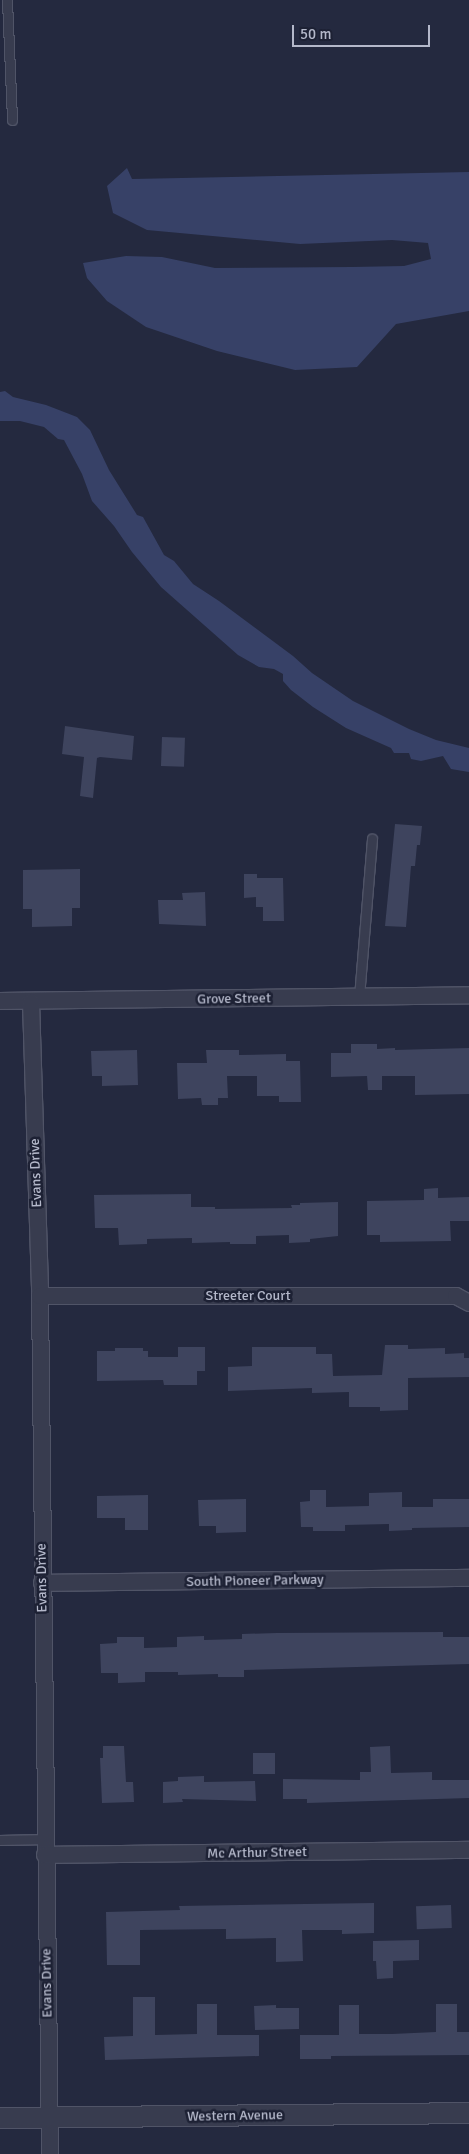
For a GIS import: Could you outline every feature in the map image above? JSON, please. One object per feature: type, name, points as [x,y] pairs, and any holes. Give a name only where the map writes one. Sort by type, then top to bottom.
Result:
[{"type":"street","name":"Grove Street","points":[[0,1001],[469,995]]},
{"type":"street","name":"Evans Drive","points":[[31,1002],[40,1296],[50,2154]]},
{"type":"street","name":"Streeter Court","points":[[40,1296],[465,1296]]},
{"type":"street","name":"South Pioneer Parkway","points":[[42,1583],[469,1578]]},
{"type":"street","name":"Mc Arthur Street","points":[[45,1847],[469,1850]]},
{"type":"street","name":"Western Avenue","points":[[0,2118],[469,2113]]},
{"type":"lane","points":[[7,0],[12,120]]},
{"type":"lane","points":[[359,997],[372,839]]},
{"type":"lane","points":[[0,1840],[45,1847]]},
{"type":"water","points":[[127,168],[132,179],[469,172],[469,311],[396,324],[357,367],[295,370],[217,351],[146,327],[107,301],[87,278],[83,263],[126,256],[162,257],[215,268],[352,267],[404,266],[431,259],[428,243],[392,240],[300,244],[147,230],[113,213],[107,186]]},
{"type":"water","points":[[5,391],[13,397],[46,405],[77,417],[90,430],[109,470],[137,515],[143,517],[164,555],[174,561],[193,584],[219,601],[293,656],[312,673],[353,701],[409,729],[436,740],[469,748],[469,772],[451,769],[443,756],[421,761],[411,759],[409,753],[394,753],[391,748],[346,728],[313,707],[291,690],[283,681],[283,674],[274,669],[259,667],[238,655],[161,587],[132,552],[114,526],[92,501],[82,474],[64,440],[58,439],[44,427],[20,421],[0,421],[0,392]]},
{"type":"building","points":[[65,726],[134,736],[132,760],[97,758],[93,798],[80,796],[84,757],[62,754]]},
{"type":"building","points":[[162,737],[185,738],[184,767],[161,766]]},
{"type":"building","points":[[395,824],[422,826],[420,845],[417,845],[415,866],[411,866],[406,927],[385,926]]},
{"type":"building","points":[[80,869],[80,908],[72,908],[72,926],[32,927],[32,909],[23,909],[23,870]]},
{"type":"building","points":[[244,874],[257,874],[257,878],[283,878],[284,921],[263,921],[263,907],[256,907],[256,897],[244,898]]},
{"type":"building","points":[[205,892],[206,926],[159,924],[158,900],[183,900],[182,893]]},
{"type":"building","points":[[351,1044],[377,1044],[377,1049],[395,1048],[395,1050],[469,1048],[469,1094],[415,1095],[415,1076],[382,1076],[382,1090],[368,1090],[367,1076],[331,1077],[331,1053],[351,1053]]},
{"type":"building","points":[[137,1050],[138,1085],[102,1086],[102,1076],[92,1076],[91,1051]]},
{"type":"building","points":[[206,1050],[239,1050],[239,1055],[286,1054],[286,1061],[300,1061],[301,1102],[279,1102],[279,1096],[257,1096],[257,1076],[227,1076],[228,1098],[218,1098],[218,1105],[202,1105],[201,1098],[178,1099],[177,1063],[207,1063]]},
{"type":"building","points":[[438,1188],[438,1198],[469,1197],[469,1221],[450,1221],[451,1241],[380,1242],[380,1235],[367,1235],[367,1201],[424,1200],[424,1189]]},
{"type":"building","points":[[191,1194],[191,1207],[215,1207],[215,1209],[292,1208],[291,1205],[300,1205],[300,1203],[338,1202],[338,1236],[310,1239],[310,1242],[289,1243],[289,1235],[256,1236],[256,1244],[230,1244],[230,1242],[192,1243],[192,1238],[147,1239],[147,1244],[119,1245],[118,1228],[95,1228],[94,1195]]},
{"type":"building","points":[[385,1345],[408,1345],[408,1349],[445,1348],[445,1354],[464,1353],[464,1358],[469,1358],[469,1377],[408,1378],[408,1410],[380,1411],[380,1407],[349,1407],[349,1392],[312,1393],[312,1388],[228,1391],[228,1367],[252,1366],[252,1347],[316,1347],[316,1354],[332,1354],[333,1376],[382,1375]]},
{"type":"building","points":[[178,1347],[205,1347],[205,1371],[197,1371],[197,1385],[164,1385],[163,1380],[97,1381],[97,1351],[115,1351],[115,1348],[143,1348],[143,1351],[148,1351],[148,1357],[178,1357]]},
{"type":"building","points":[[310,1490],[326,1490],[326,1507],[369,1506],[369,1493],[402,1492],[402,1507],[433,1507],[433,1499],[469,1499],[469,1527],[412,1528],[412,1530],[389,1531],[389,1524],[345,1525],[345,1531],[313,1531],[313,1527],[301,1527],[300,1502],[310,1501]]},
{"type":"building","points":[[148,1495],[148,1530],[125,1530],[125,1518],[97,1518],[97,1496]]},
{"type":"building","points":[[246,1499],[246,1532],[216,1533],[216,1526],[199,1526],[198,1500]]},
{"type":"building","points":[[443,1632],[443,1637],[469,1637],[469,1664],[244,1670],[244,1677],[218,1677],[218,1674],[178,1675],[178,1672],[145,1672],[145,1682],[118,1683],[118,1673],[101,1673],[100,1644],[117,1643],[117,1637],[144,1637],[144,1648],[177,1647],[177,1637],[204,1636],[204,1640],[242,1639],[242,1634]]},
{"type":"building","points":[[103,1746],[124,1746],[126,1782],[133,1782],[134,1802],[102,1803],[100,1758],[103,1758]]},
{"type":"building","points":[[390,1746],[391,1773],[432,1772],[432,1780],[469,1780],[469,1798],[307,1803],[307,1799],[283,1799],[283,1779],[360,1780],[360,1772],[371,1772],[370,1747]]},
{"type":"building","points":[[253,1753],[275,1753],[275,1774],[253,1774]]},
{"type":"building","points":[[204,1776],[204,1782],[255,1781],[256,1801],[182,1799],[183,1802],[163,1803],[163,1782],[178,1781],[178,1777]]},
{"type":"building","points":[[374,1903],[374,1933],[342,1934],[342,1930],[302,1930],[303,1961],[276,1962],[276,1938],[226,1939],[226,1929],[140,1930],[140,1965],[107,1965],[106,1912],[180,1910],[179,1906]]},
{"type":"building","points":[[451,1905],[452,1928],[417,1929],[416,1906]]},
{"type":"building","points":[[419,1940],[419,1960],[393,1961],[393,1978],[377,1979],[376,1961],[373,1961],[373,1941]]},
{"type":"building","points":[[133,1997],[155,1997],[155,2035],[197,2034],[197,2004],[217,2004],[217,2035],[259,2035],[259,2056],[105,2060],[104,2037],[133,2036]]},
{"type":"building","points":[[436,2004],[457,2004],[457,2032],[469,2032],[469,2055],[331,2056],[331,2059],[300,2059],[300,2035],[339,2035],[339,2005],[359,2005],[359,2034],[392,2034],[436,2032]]},
{"type":"building","points":[[276,2005],[276,2008],[299,2008],[299,2029],[255,2030],[254,2006]]}]
